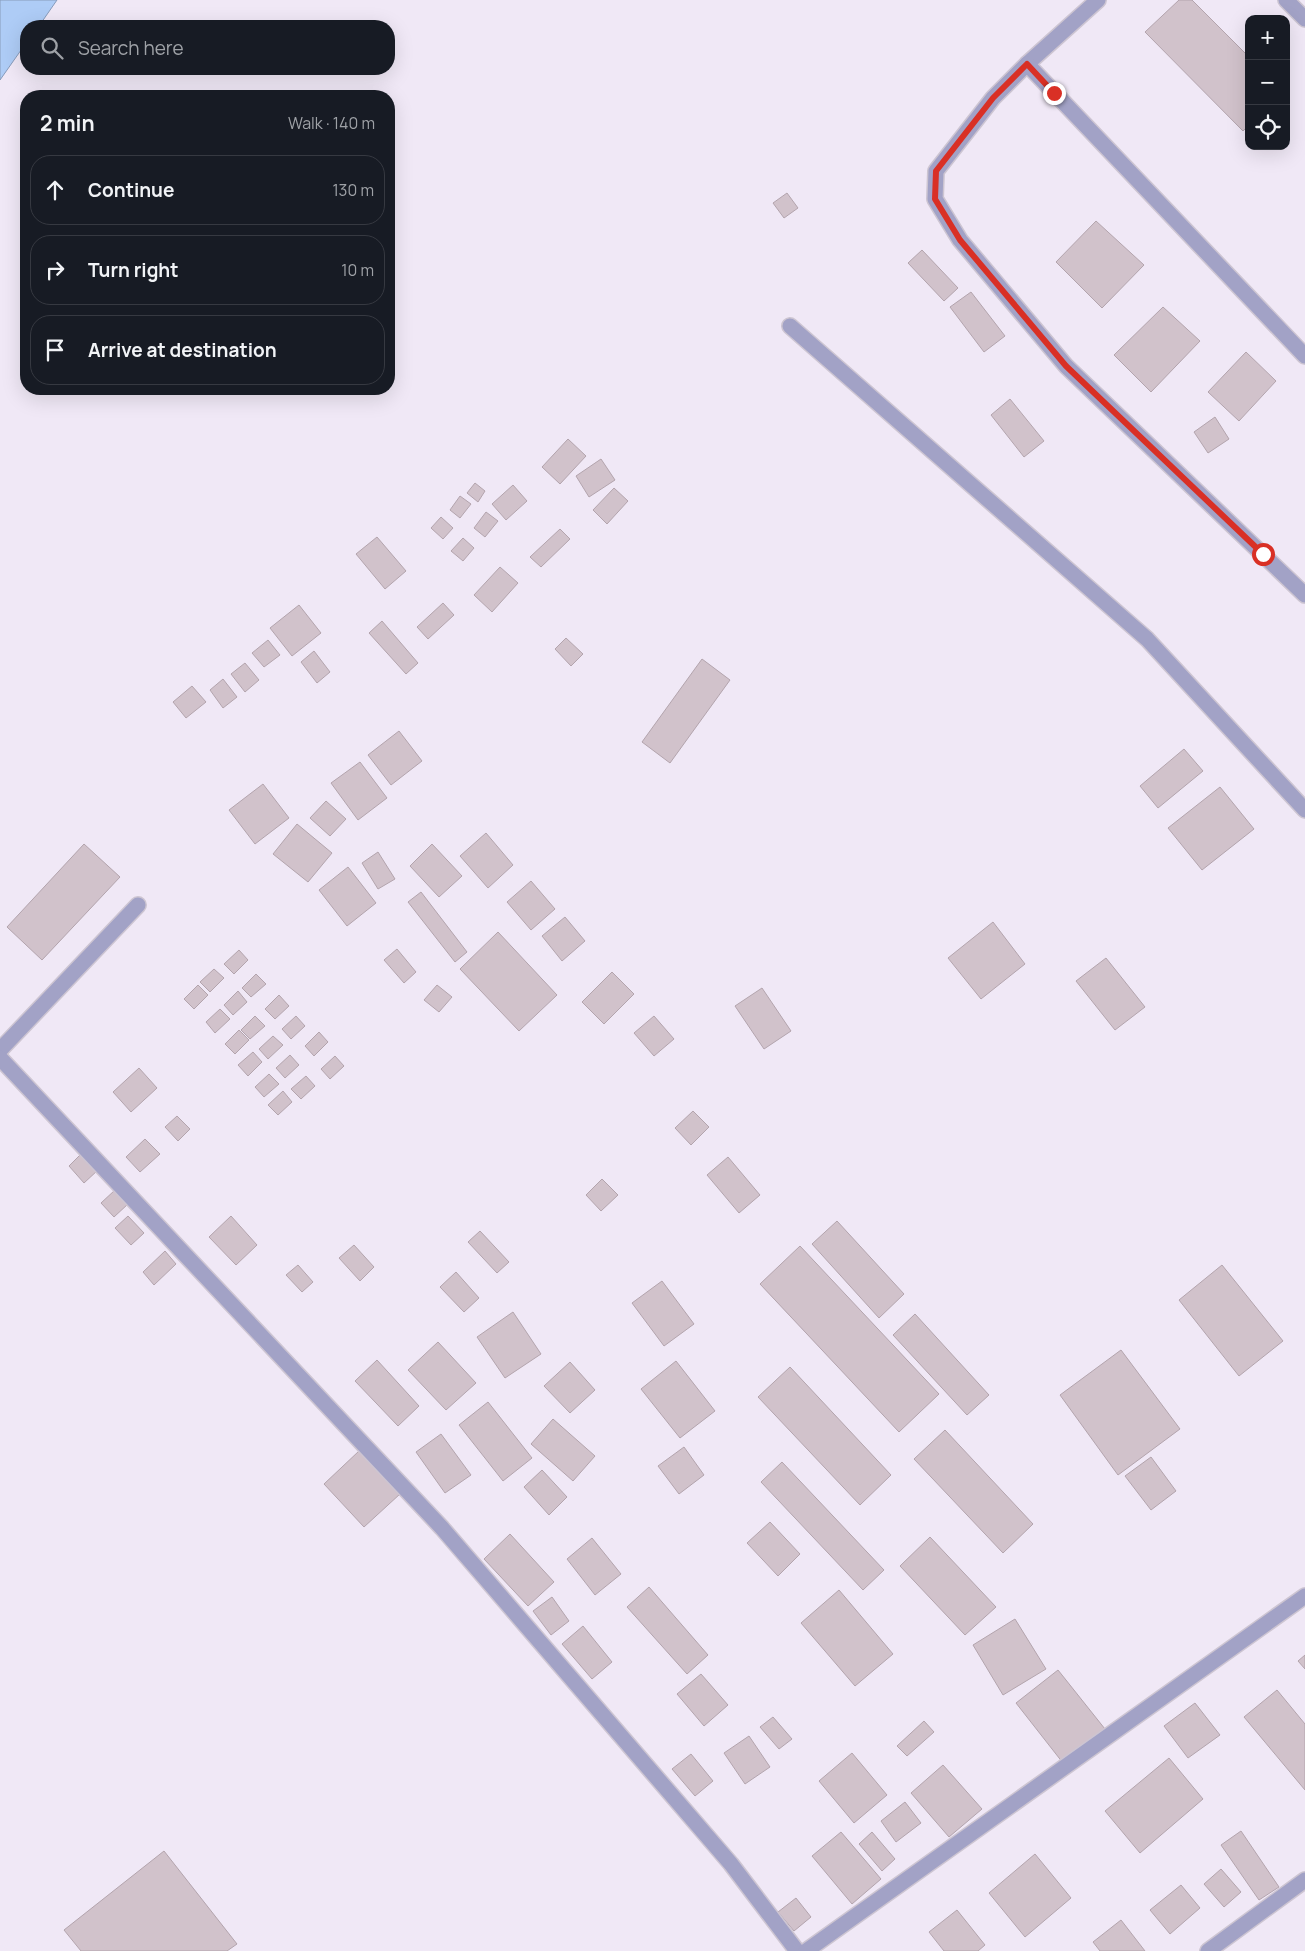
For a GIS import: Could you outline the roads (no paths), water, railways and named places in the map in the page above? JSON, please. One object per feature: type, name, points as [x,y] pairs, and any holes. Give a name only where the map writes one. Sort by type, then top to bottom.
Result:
[{"type":"street","points":[[1098,0],[1027,64],[993,98],[936,171],[935,199],[960,240],[1066,366],[1305,595]]},
{"type":"street","points":[[1286,0],[1305,20]]},
{"type":"street","points":[[1027,64],[1305,356]]},
{"type":"street","points":[[790,326],[1147,639],[1305,810]]},
{"type":"street","points":[[0,1050],[138,905]]},
{"type":"street","points":[[0,1058],[442,1528],[731,1864],[797,1951]]},
{"type":"street","points":[[806,1951],[1305,1596]]},
{"type":"street","points":[[1208,1951],[1305,1880]]},
{"type":"water","points":[[0,0],[57,0],[43,20],[20,20],[20,52],[0,80]]}]
